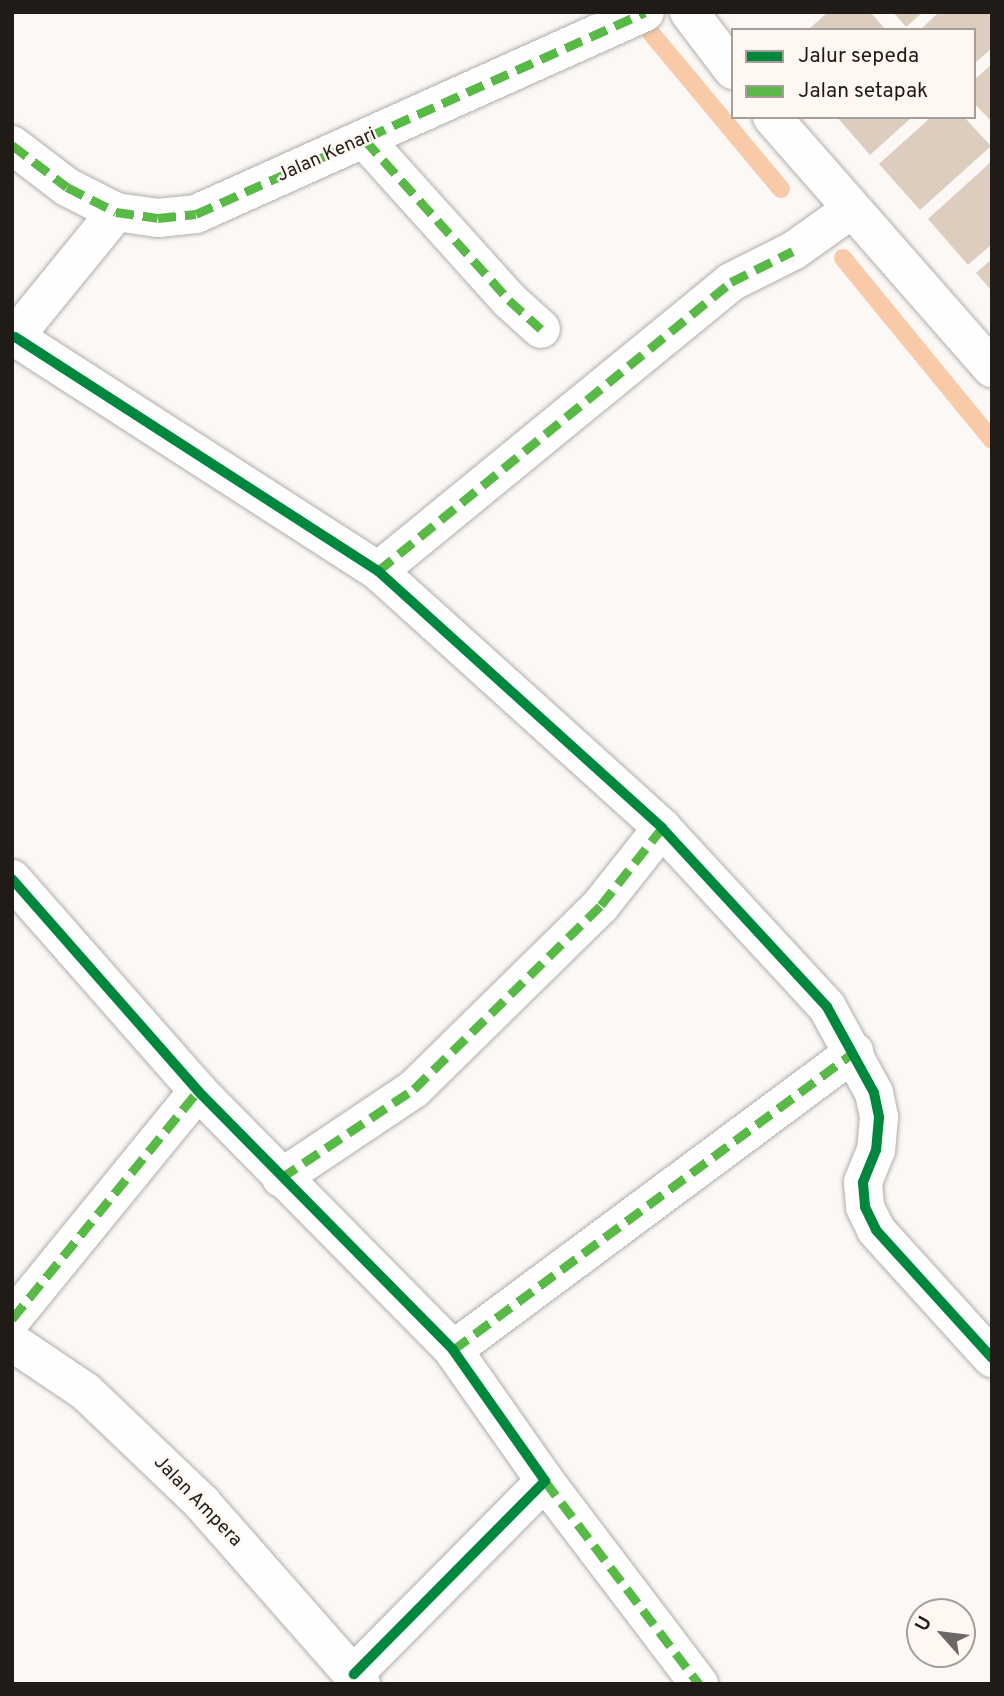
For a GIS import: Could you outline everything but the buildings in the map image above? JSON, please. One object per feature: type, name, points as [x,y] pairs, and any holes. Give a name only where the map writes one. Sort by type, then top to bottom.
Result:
[{"type":"street","name":"Jalan Kenari","points":[[12,145],[66,187],[116,212],[158,218],[195,214],[365,140],[624,18],[645,12]]},
{"type":"street","points":[[689,12],[731,67]]},
{"type":"street","points":[[774,119],[849,211],[992,368]]},
{"type":"street","points":[[365,140],[509,300],[541,329]]},
{"type":"street","points":[[378,571],[731,282],[793,251],[849,211]]},
{"type":"street","points":[[116,212],[13,339],[378,571],[662,828],[827,1007],[854,1052],[874,1093],[879,1117],[876,1150],[863,1183],[864,1207],[876,1230],[992,1358]]},
{"type":"street","points":[[281,1178],[414,1089],[601,905],[662,828]]},
{"type":"street","points":[[15,889],[198,1091],[453,1350],[545,1481],[699,1684]]},
{"type":"street","points":[[453,1350],[854,1052]]},
{"type":"street","points":[[12,1319],[198,1091]]},
{"type":"street","name":"Jalan Ampera","points":[[12,1342],[86,1392],[202,1503],[358,1679]]},
{"type":"street","points":[[358,1679],[545,1481]]},
{"type":"waterway","points":[[651,33],[781,189]]},
{"type":"waterway","points":[[843,258],[992,440]]},
{"type":"marked path","points":[[12,145],[67,187],[116,212],[158,218],[196,214],[645,12]]},
{"type":"marked path","points":[[365,140],[509,300],[541,329]]},
{"type":"marked path","points":[[378,571],[731,282],[793,251]]},
{"type":"marked path","points":[[281,1178],[414,1089],[601,905],[662,828]]},
{"type":"marked path","points":[[453,1350],[854,1052]]},
{"type":"marked path","points":[[12,1319],[198,1091]]},
{"type":"marked path","points":[[545,1481],[699,1684]]},
{"type":"cycle path","points":[[15,337],[378,571],[662,828],[827,1007],[874,1093],[879,1117],[876,1150],[863,1183],[865,1207],[876,1230],[992,1358]]},
{"type":"cycle path","points":[[12,879],[198,1091],[453,1350],[545,1481],[354,1674]]}]
